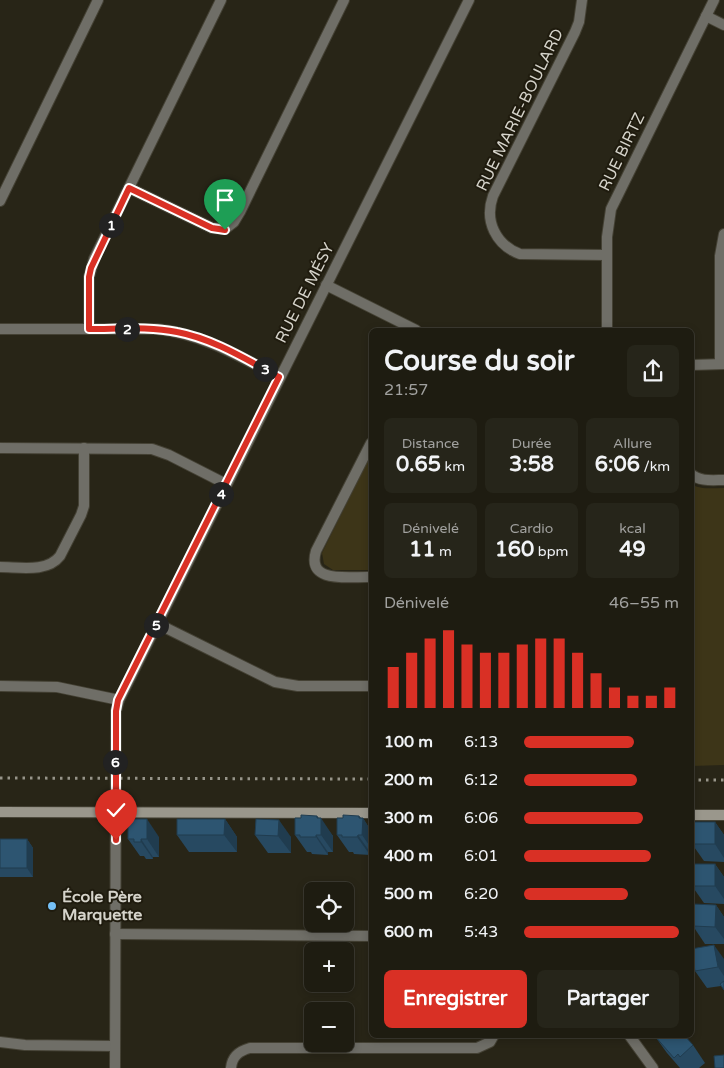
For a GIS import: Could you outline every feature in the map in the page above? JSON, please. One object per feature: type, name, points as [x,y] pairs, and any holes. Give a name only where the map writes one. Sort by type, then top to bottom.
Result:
[{"type":"street","points":[[0,201],[98,0]]},
{"type":"street","points":[[89,329],[89,277],[91,268],[221,0]]},
{"type":"street","points":[[129,188],[212,228],[225,230],[230,226],[240,212],[344,0]]},
{"type":"street","name":"RUE DE MÉSY","points":[[115,1068],[116,711],[118,700],[469,0]]},
{"type":"street","name":"RUE MARIE-BOULARD","points":[[582,0],[579,22],[575,32],[493,196],[490,214],[492,227],[498,239],[508,248],[520,254],[607,255]]},
{"type":"street","name":"RUE BIRTZ","points":[[607,328],[608,227],[613,204],[714,0]]},
{"type":"street","points":[[706,16],[724,25]]},
{"type":"street","points":[[694,365],[722,364],[720,256],[724,234]]},
{"type":"street","points":[[326,284],[412,328]]},
{"type":"street","points":[[0,329],[158,329],[189,334],[215,344],[279,377]]},
{"type":"street","points":[[369,447],[316,551],[314,564],[317,570],[326,576],[369,577]]},
{"type":"street","points":[[0,448],[146,448],[158,450],[226,484]]},
{"type":"street","points":[[0,567],[42,567],[50,565],[60,556],[84,506],[84,448]]},
{"type":"street","points":[[694,476],[704,480],[724,480]]},
{"type":"street","points":[[156,623],[275,682],[298,686],[369,686]]},
{"type":"street","points":[[0,686],[57,687],[118,700]]},
{"type":"street","points":[[0,812],[369,814]]},
{"type":"street","points":[[694,815],[724,815]]},
{"type":"street","points":[[116,934],[369,936]]},
{"type":"street","points":[[632,1038],[653,1068]]},
{"type":"street","points":[[231,1068],[236,1055],[242,1050],[250,1048],[478,1048],[492,1039]]},
{"type":"street","points":[[0,1042],[25,1045],[115,1046]]},
{"type":"shaded area","points":[[369,458],[369,570],[333,570],[324,564],[322,553]]},
{"type":"shaded area","points":[[694,486],[703,488],[724,488],[724,765],[694,766]]},
{"type":"building","points":[[301,815],[321,818],[321,835],[316,835],[316,837],[300,837],[300,835],[295,835],[295,818],[301,818]]},
{"type":"building","points":[[343,815],[363,818],[362,835],[342,837],[342,835],[337,835],[337,818],[343,818]]},
{"type":"building","points":[[128,819],[147,819],[147,839],[141,839],[141,842],[134,842],[134,839],[128,839]]},
{"type":"building","points":[[177,819],[225,819],[224,835],[177,835]]},
{"type":"building","points":[[256,819],[279,820],[278,836],[255,835]]},
{"type":"building","points":[[694,822],[715,822],[715,844],[694,844]]},
{"type":"building","points":[[0,839],[27,839],[27,868],[0,868]]},
{"type":"building","points":[[694,864],[715,864],[715,886],[694,886]]},
{"type":"building","points":[[694,904],[716,905],[715,927],[694,926]]},
{"type":"building","points":[[714,945],[718,967],[695,971],[694,948]]},
{"type":"building","points":[[724,981],[724,990],[720,984]]},
{"type":"building","points":[[657,1038],[687,1038],[693,1045],[680,1057],[678,1054],[674,1058]]},
{"type":"building","points":[[724,1055],[724,1068],[715,1068],[714,1056]]},
{"type":"railway","points":[[0,778],[369,779]]},
{"type":"railway","points":[[694,780],[724,780]]},
{"type":"place","name":"École Père Marquette","points":[[52,906]]},
{"type":"route","points":[[116,840],[116,711],[118,700],[279,377],[215,344],[189,334],[158,329],[89,329],[89,277],[94,259],[129,188],[212,228],[225,230]]}]
